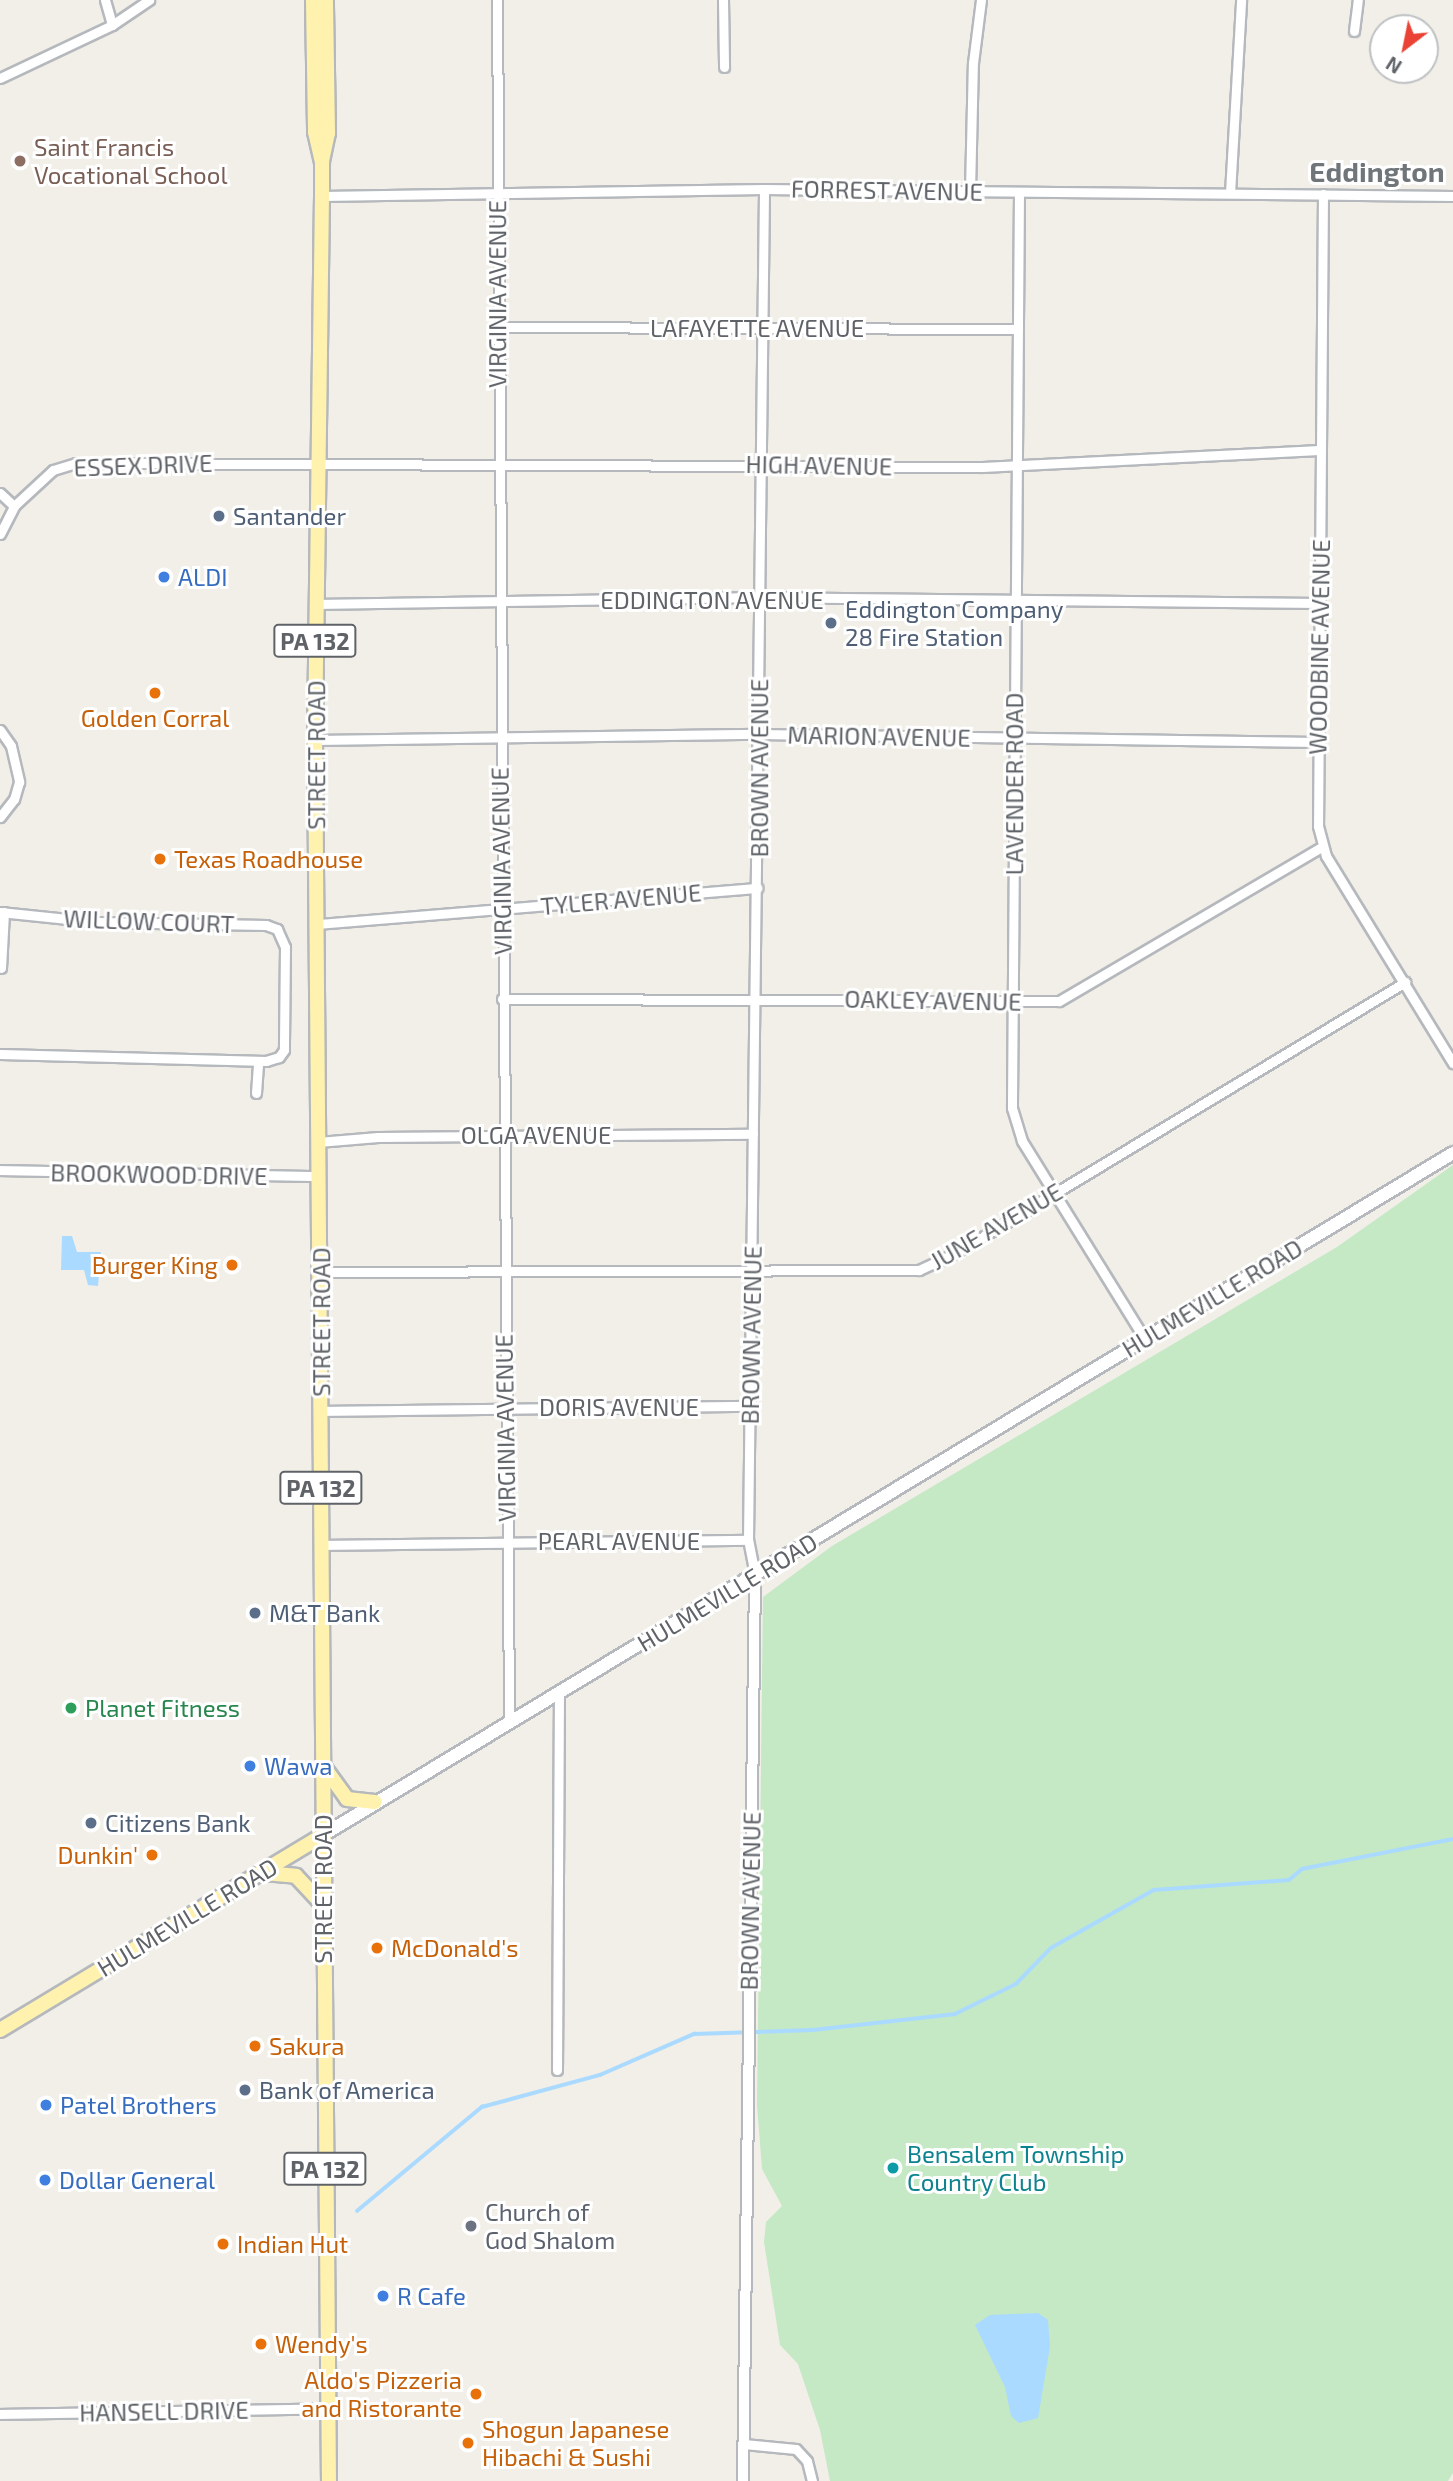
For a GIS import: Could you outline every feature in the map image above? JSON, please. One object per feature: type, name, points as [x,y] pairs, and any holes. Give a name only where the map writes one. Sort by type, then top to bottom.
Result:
[{"type":"main road","name":"STREET ROAD","points":[[313,0],[315,132],[322,163]]},
{"type":"main road","name":"STREET ROAD","points":[[326,0],[328,133],[322,163],[315,604],[329,2481]]},
{"type":"main road","name":"HULMEVILLE ROAD","points":[[0,2030],[1453,1153]]},
{"type":"main road","points":[[323,1765],[341,1795],[357,1803],[375,1802]]},
{"type":"main road","points":[[260,1874],[278,1871],[296,1876],[324,1906]]},
{"type":"street","points":[[105,0],[112,25]]},
{"type":"street","points":[[0,78],[112,25],[149,0]]},
{"type":"street","name":"VIRGINIA AVENUE","points":[[497,0],[496,327],[509,1721]]},
{"type":"street","points":[[723,0],[724,67]]},
{"type":"street","points":[[970,191],[973,63],[981,0]]},
{"type":"street","points":[[1230,193],[1241,0]]},
{"type":"street","points":[[1354,31],[1358,0]]},
{"type":"street","name":"FORREST AVENUE","points":[[322,196],[764,189],[1453,196]]},
{"type":"street","name":"BROWN AVENUE","points":[[743,2481],[755,1575],[748,1540],[758,888],[764,189]]},
{"type":"street","name":"LAVENDER ROAD","points":[[1019,192],[1013,1117],[1054,1194],[1144,1339]]},
{"type":"street","name":"WOODBINE AVENUE","points":[[1323,194],[1317,742],[1322,847],[1453,1063]]},
{"type":"street","name":"LAFAYETTE AVENUE","points":[[496,327],[1018,329]]},
{"type":"street","name":"HIGH AVENUE","points":[[318,465],[1017,465],[1320,450]]},
{"type":"street","name":"ESSEX DRIVE","points":[[0,534],[14,506],[53,470],[76,463],[318,465]]},
{"type":"street","points":[[0,493],[14,506]]},
{"type":"street","name":"EDDINGTON AVENUE","points":[[315,604],[499,604],[761,597],[1319,603]]},
{"type":"street","points":[[0,730],[11,746],[19,782],[14,799],[0,817]]},
{"type":"street","name":"MARION AVENUE","points":[[316,740],[759,734],[1317,742]]},
{"type":"street","name":"OAKLEY AVENUE","points":[[502,999],[1012,1001],[1068,998],[1322,847]]},
{"type":"street","name":"TYLER AVENUE","points":[[317,924],[758,888]]},
{"type":"street","points":[[1,968],[2,912]]},
{"type":"street","name":"WILLOW COURT","points":[[2,912],[96,922],[266,925],[277,929],[285,947],[284,1050],[279,1058],[258,1060]]},
{"type":"street","name":"JUNE AVENUE","points":[[321,1272],[751,1268],[919,1270],[1054,1194],[1405,982]]},
{"type":"street","points":[[0,1055],[258,1060],[256,1093]]},
{"type":"street","name":"OLGA AVENUE","points":[[318,1142],[377,1136],[753,1134]]},
{"type":"street","name":"BROOKWOOD DRIVE","points":[[0,1170],[318,1176]]},
{"type":"street","name":"DORIS AVENUE","points":[[321,1411],[505,1406],[750,1406]]},
{"type":"street","name":"PEARL AVENUE","points":[[322,1545],[748,1540]]},
{"type":"street","points":[[556,2070],[559,1692]]},
{"type":"street","name":"HANSELL DRIVE","points":[[0,2414],[328,2408]]},
{"type":"street","points":[[744,2444],[796,2449],[807,2461],[813,2481]]},
{"type":"green space","points":[[1453,1165],[1453,2473],[1448,2481],[830,2481],[820,2430],[798,2364],[780,2345],[764,2242],[766,2222],[782,2206],[762,2169],[757,2105],[763,1597],[832,1546],[1337,1247]]},
{"type":"water","points":[[62,1236],[72,1236],[77,1252],[101,1252],[98,1286],[88,1285],[84,1270],[61,1270]]},
{"type":"water","points":[[1038,2313],[1048,2320],[1050,2346],[1038,2418],[1019,2423],[1011,2416],[1005,2387],[975,2325],[990,2315]]},
{"type":"waterway","points":[[357,2211],[482,2107],[600,2075],[694,2034],[813,2030],[955,2014],[1016,1984],[1051,1948],[1154,1890],[1289,1880],[1302,1869],[1453,1839]]},
{"type":"place","name":"Saint Francis Vocational School","points":[[20,161]]},
{"type":"place","name":"Santander","points":[[219,516]]},
{"type":"place","name":"ALDI","points":[[164,577]]},
{"type":"place","name":"Eddington Company 28 Fire Station","points":[[831,623]]},
{"type":"place","name":"Golden Corral","points":[[155,693]]},
{"type":"place","name":"Texas Roadhouse","points":[[160,859]]},
{"type":"place","name":"Burger King","points":[[232,1265]]},
{"type":"place","name":"M&T Bank","points":[[255,1613]]},
{"type":"place","name":"Planet Fitness","points":[[71,1708]]},
{"type":"place","name":"Wawa","points":[[250,1766]]},
{"type":"place","name":"Citizens Bank","points":[[91,1823]]},
{"type":"place","name":"Dunkin'","points":[[152,1855]]},
{"type":"place","name":"McDonald's","points":[[377,1948]]},
{"type":"place","name":"Sakura","points":[[255,2046]]},
{"type":"place","name":"Bank of America","points":[[245,2090]]},
{"type":"place","name":"Patel Brothers","points":[[46,2105]]},
{"type":"place","name":"Bensalem Township Country Club","points":[[893,2168]]},
{"type":"place","name":"Dollar General","points":[[45,2180]]},
{"type":"place","name":"Church of God Shalom","points":[[471,2226]]},
{"type":"place","name":"Indian Hut","points":[[223,2244]]},
{"type":"place","name":"R Cafe","points":[[383,2296]]},
{"type":"place","name":"Wendy's","points":[[261,2344]]},
{"type":"place","name":"Aldo's Pizzeria and Ristorante","points":[[476,2394]]},
{"type":"place","name":"Shogun Japanese Hibachi & Sushi","points":[[468,2443]]},
{"type":"district","name":"Eddington","points":[[1377,171]]}]
